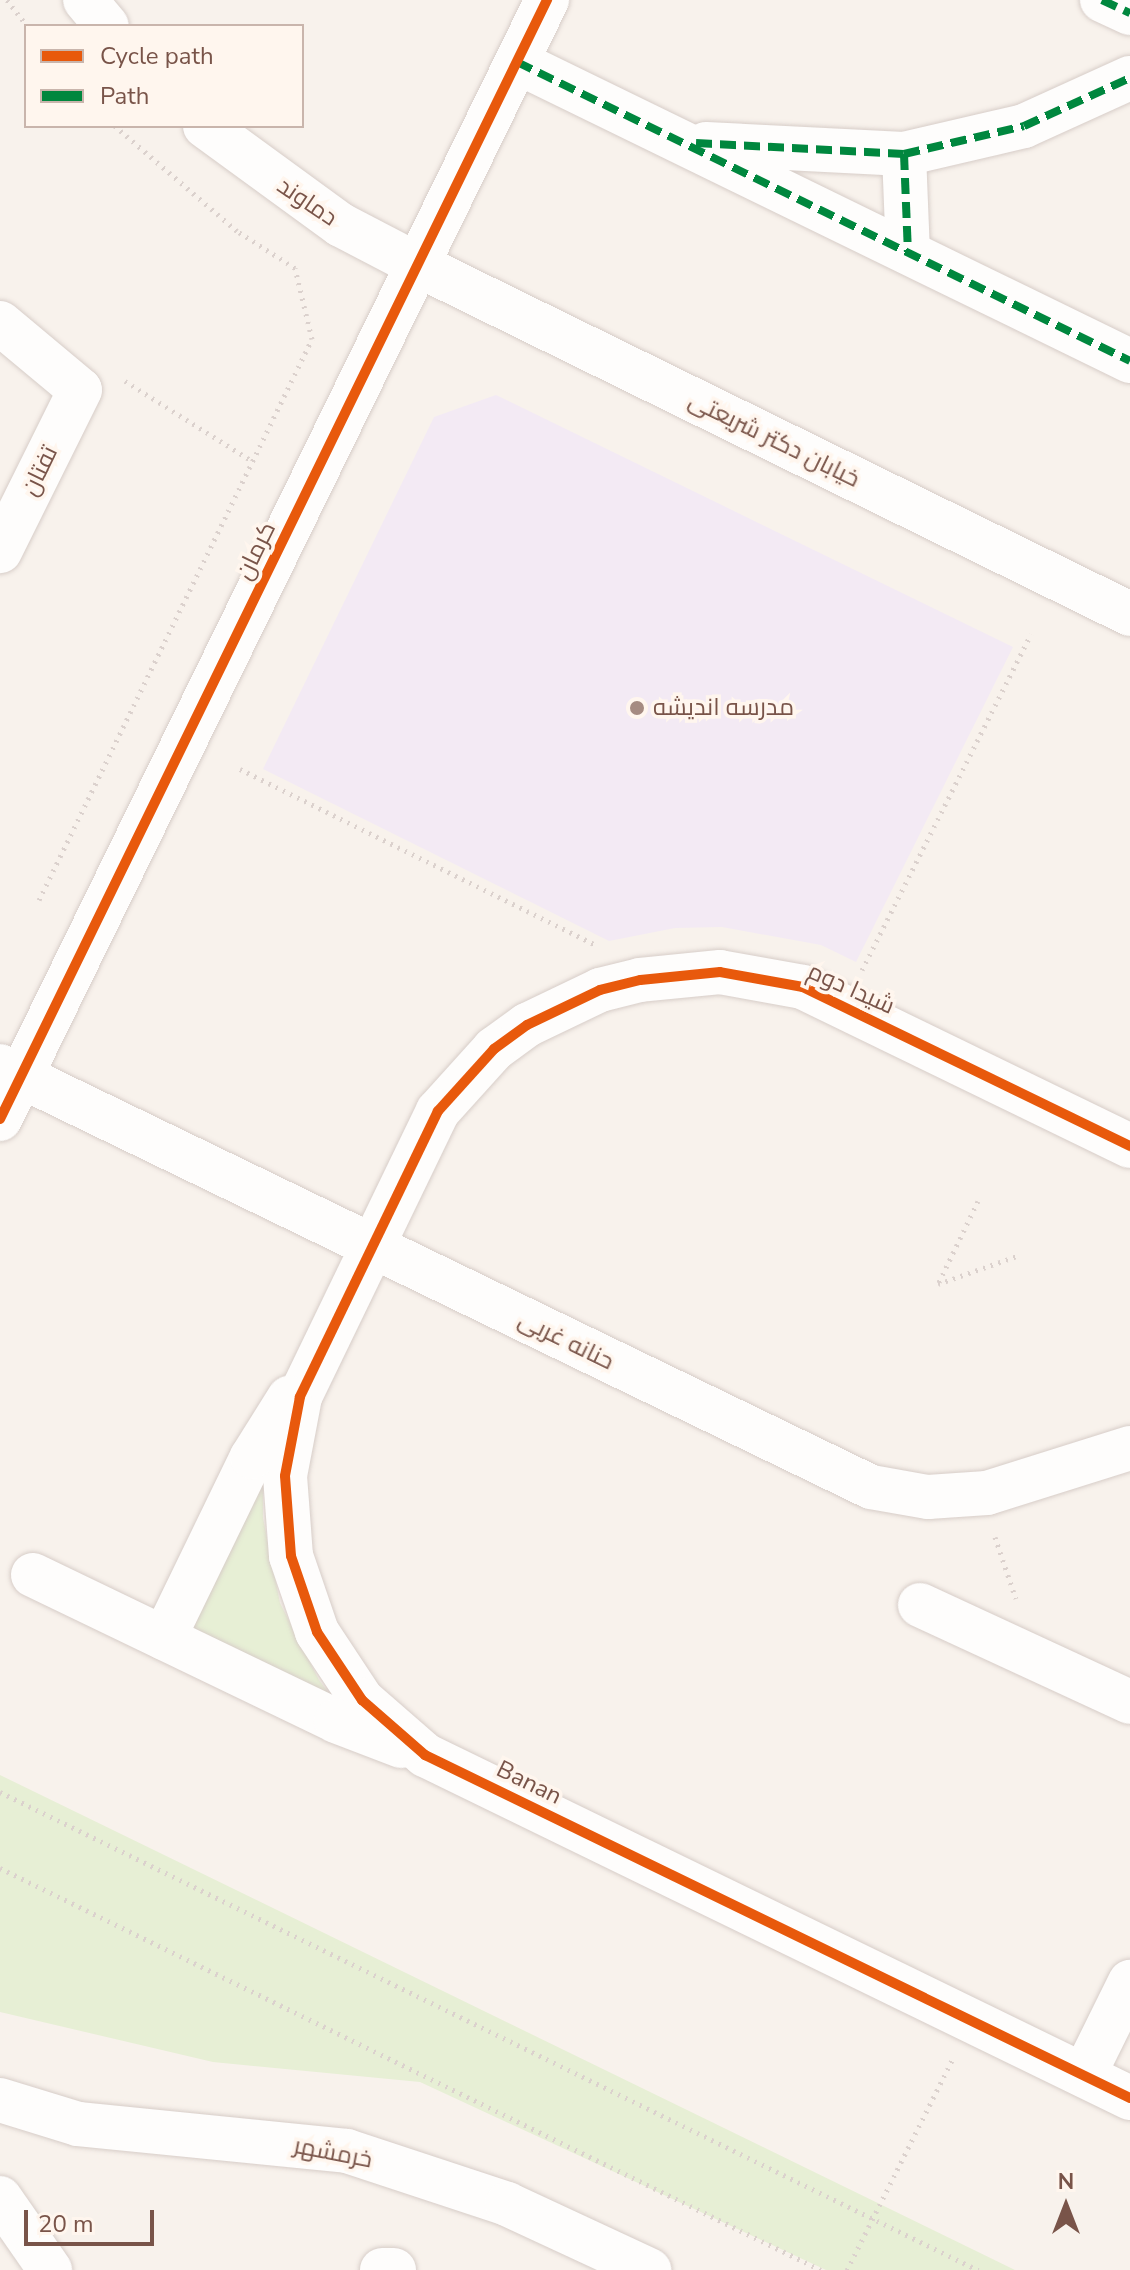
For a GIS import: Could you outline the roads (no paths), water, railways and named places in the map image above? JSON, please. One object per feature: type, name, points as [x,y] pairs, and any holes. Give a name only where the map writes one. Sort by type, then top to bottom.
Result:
[{"type":"street","points":[[85,0],[105,24]]},
{"type":"street","name":"کرمان","points":[[0,1119],[11,1071],[418,265],[547,0]]},
{"type":"street","points":[[1102,0],[1130,13]]},
{"type":"street","points":[[517,62],[1130,361]]},
{"type":"street","points":[[687,143],[904,154],[1024,126],[1130,78]]},
{"type":"street","name":"دماوند","points":[[208,128],[341,225],[418,265]]},
{"type":"street","points":[[904,154],[908,252]]},
{"type":"street","name":"خیابان دکتر شریعتی","points":[[418,265],[1130,614]]},
{"type":"street","name":"تفتان","points":[[0,323],[80,390],[0,551]]},
{"type":"street","name":"شیدا دوم","points":[[371,1247],[438,1111],[494,1049],[527,1025],[600,990],[679,974],[747,975],[803,987],[1130,1146]]},
{"type":"street","name":"حنانه غربی","points":[[11,1071],[871,1487],[928,1497],[987,1493],[1130,1448]]},
{"type":"street","name":"Banan","points":[[371,1247],[322,1345],[291,1436],[285,1476],[291,1556],[302,1596],[338,1668],[391,1729],[425,1755],[1130,2098]]},
{"type":"street","points":[[164,1638],[252,1457],[322,1345]]},
{"type":"street","points":[[33,1575],[336,1721],[425,1755]]},
{"type":"street","points":[[920,1605],[1130,1702]]},
{"type":"street","points":[[1066,1674],[1130,1671]]},
{"type":"street","points":[[1084,2075],[1130,1982]]},
{"type":"street","name":"خرمشهر","points":[[0,2100],[78,2124],[347,2151],[507,2204],[649,2270]]},
{"type":"street","points":[[0,2198],[50,2270]]},
{"type":"street","points":[[382,2270],[394,2270]]},
{"type":"place","name":"مدرسه اندیشه","points":[[637,708]]}]
